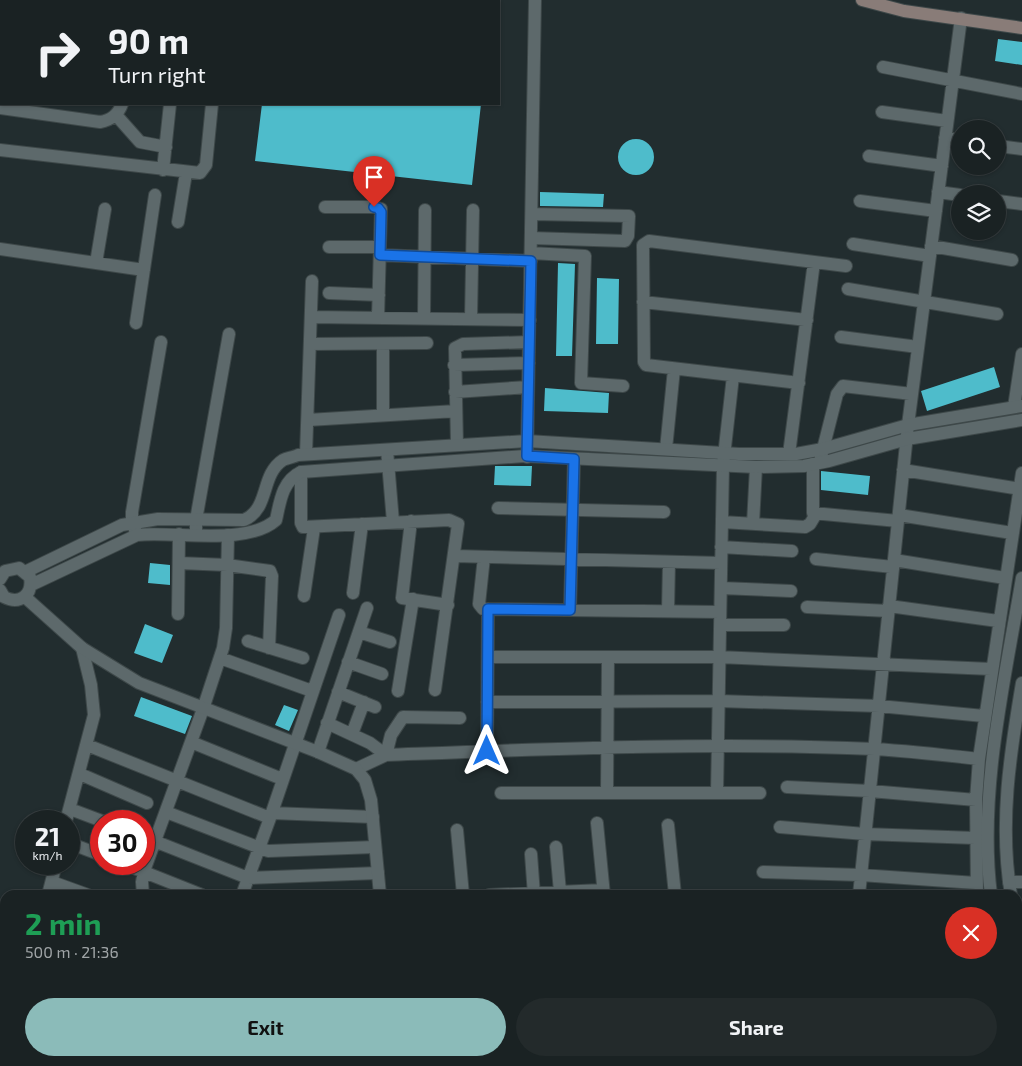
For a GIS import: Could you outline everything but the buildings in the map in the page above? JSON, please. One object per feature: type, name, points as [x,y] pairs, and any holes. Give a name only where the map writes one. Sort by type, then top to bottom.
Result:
[{"type":"main road","points":[[862,0],[904,11],[1022,28]]},
{"type":"street","points":[[527,456],[535,0]]},
{"type":"street","points":[[860,890],[906,438],[961,18]]},
{"type":"street","points":[[884,67],[952,82],[1022,94]]},
{"type":"street","points":[[163,170],[170,105]]},
{"type":"street","points":[[0,150],[186,173],[200,173],[204,170],[212,105]]},
{"type":"street","points":[[0,108],[20,107],[100,122],[108,120],[119,110],[140,142],[166,147]]},
{"type":"street","points":[[882,112],[947,121]]},
{"type":"street","points":[[945,138],[951,139]]},
{"type":"street","points":[[1006,147],[1022,149]]},
{"type":"street","points":[[869,156],[942,166]]},
{"type":"street","points":[[178,222],[186,173]]},
{"type":"street","points":[[938,192],[951,194]]},
{"type":"street","points":[[136,323],[155,195]]},
{"type":"street","points":[[860,200],[936,211]]},
{"type":"street","points":[[1006,202],[1022,204]]},
{"type":"street","points":[[325,207],[378,208],[381,212],[378,318]]},
{"type":"street","points":[[96,263],[105,209]]},
{"type":"street","points":[[424,318],[425,210]]},
{"type":"street","points":[[471,319],[473,210]]},
{"type":"street","points":[[531,238],[625,241],[628,236],[628,216],[532,214]]},
{"type":"street","points":[[799,384],[648,366],[644,362],[644,245],[649,241],[846,266]]},
{"type":"street","points":[[853,244],[1012,260]]},
{"type":"street","points":[[329,247],[426,257],[585,256],[581,383],[623,386]]},
{"type":"street","points":[[0,249],[144,270]]},
{"type":"street","points":[[789,454],[814,262]]},
{"type":"street","points":[[306,454],[312,281]]},
{"type":"street","points":[[848,289],[996,314]]},
{"type":"street","points":[[329,293],[379,294]]},
{"type":"street","points":[[643,302],[807,320]]},
{"type":"street","points":[[311,317],[530,320]]},
{"type":"street","points":[[196,534],[196,520],[229,334]]},
{"type":"street","points":[[841,337],[918,347]]},
{"type":"street","points":[[137,536],[132,512],[161,342]]},
{"type":"street","points":[[457,445],[454,353],[457,346],[529,342]]},
{"type":"street","points":[[310,344],[427,343]]},
{"type":"street","points":[[383,344],[383,415]]},
{"type":"street","points":[[25,597],[31,585],[137,536],[250,534],[269,526],[276,520],[286,484],[292,476],[301,472],[527,456],[574,459],[723,459],[789,454],[823,449],[908,425],[1018,406],[1022,354]]},
{"type":"street","points":[[454,365],[529,363]]},
{"type":"street","points":[[666,450],[674,369]]},
{"type":"street","points":[[717,793],[723,459],[733,376]]},
{"type":"street","points":[[912,394],[843,386],[837,394],[823,449],[816,464],[811,510],[816,514],[898,518],[1012,534]]},
{"type":"street","points":[[455,392],[528,387]]},
{"type":"street","points":[[308,420],[456,411]]},
{"type":"street","points":[[2,572],[12,568],[25,572],[122,525],[133,522],[158,519],[244,520],[254,516],[260,508],[271,474],[283,460],[306,454],[527,441],[666,450],[756,466],[816,464],[906,438],[1022,420]]},
{"type":"street","points":[[387,450],[393,522]]},
{"type":"street","points":[[570,610],[574,459]]},
{"type":"street","points":[[753,524],[756,466]]},
{"type":"street","points":[[903,470],[1020,489]]},
{"type":"street","points":[[301,472],[301,523],[303,527],[314,528],[411,521],[455,521],[459,529],[435,690]]},
{"type":"street","points":[[763,872],[861,875],[976,889],[975,838],[979,759],[998,621],[1022,473]]},
{"type":"street","points":[[498,508],[664,512]]},
{"type":"street","points":[[722,522],[805,527],[810,524],[816,514]]},
{"type":"street","points":[[411,521],[402,598],[448,605]]},
{"type":"street","points":[[353,593],[362,524]]},
{"type":"street","points":[[304,596],[314,528]]},
{"type":"street","points":[[178,614],[179,534]]},
{"type":"street","points":[[155,829],[166,812],[220,658],[226,633],[228,534]]},
{"type":"street","points":[[721,547],[792,551]]},
{"type":"street","points":[[455,556],[571,561],[721,563]]},
{"type":"street","points":[[484,557],[479,604],[483,609],[720,612]]},
{"type":"street","points":[[816,559],[894,563],[1005,578]]},
{"type":"street","points":[[668,562],[668,611]]},
{"type":"street","points":[[179,564],[227,566],[270,571],[272,576],[269,648]]},
{"type":"street","points":[[25,572],[31,585]]},
{"type":"street","points":[[990,890],[988,839],[994,760],[1022,578]]},
{"type":"street","points":[[720,588],[791,591]]},
{"type":"street","points":[[0,591],[11,600],[25,597]]},
{"type":"street","points":[[25,597],[82,648],[139,683],[318,752],[356,769],[365,780],[371,800],[380,890]]},
{"type":"street","points":[[398,691],[413,599]]},
{"type":"street","points":[[807,607],[889,608],[998,621]]},
{"type":"street","points":[[318,752],[367,608]]},
{"type":"street","points":[[487,751],[488,609]]},
{"type":"street","points":[[244,890],[338,615]]},
{"type":"street","points":[[720,626],[784,625]]},
{"type":"street","points":[[359,632],[390,642]]},
{"type":"street","points":[[248,641],[303,658]]},
{"type":"street","points":[[69,810],[88,745],[94,714],[91,685],[82,648]]},
{"type":"street","points":[[488,657],[719,657],[991,669]]},
{"type":"street","points":[[607,793],[608,657]]},
{"type":"street","points":[[220,658],[312,691]]},
{"type":"street","points":[[348,662],[382,674]]},
{"type":"street","points":[[1010,890],[1006,808],[1010,753],[1022,683]]},
{"type":"street","points":[[338,692],[369,704],[352,734]]},
{"type":"street","points":[[487,702],[719,701],[879,706],[984,716]]},
{"type":"street","points":[[386,755],[391,735],[403,717],[460,718]]},
{"type":"street","points":[[327,723],[370,742],[386,755]]},
{"type":"street","points":[[191,742],[282,779]]},
{"type":"street","points":[[88,745],[271,815],[373,817]]},
{"type":"street","points":[[356,769],[386,755],[487,751],[718,747],[874,749],[979,759]]},
{"type":"street","points":[[80,774],[147,803]]},
{"type":"street","points":[[786,788],[870,791],[976,800]]},
{"type":"street","points":[[501,793],[760,793]]},
{"type":"street","points":[[166,812],[259,848],[272,851],[375,847]]},
{"type":"street","points":[[597,823],[604,890]]},
{"type":"street","points":[[668,825],[674,890]]},
{"type":"street","points":[[780,827],[865,834],[975,838]]},
{"type":"street","points":[[458,830],[463,890]]},
{"type":"street","points":[[155,841],[248,878],[378,873]]},
{"type":"street","points":[[556,847],[560,890]]},
{"type":"street","points":[[531,854],[534,890]]},
{"type":"street","points":[[50,889],[53,875]]},
{"type":"street","points":[[143,875],[143,890]]},
{"type":"street","points":[[154,875],[190,890]]},
{"type":"street","points":[[1009,882],[1022,882]]},
{"type":"route","points":[[374,207],[381,209],[380,255],[531,261],[527,456],[574,459],[570,610],[488,609],[487,751]]}]
